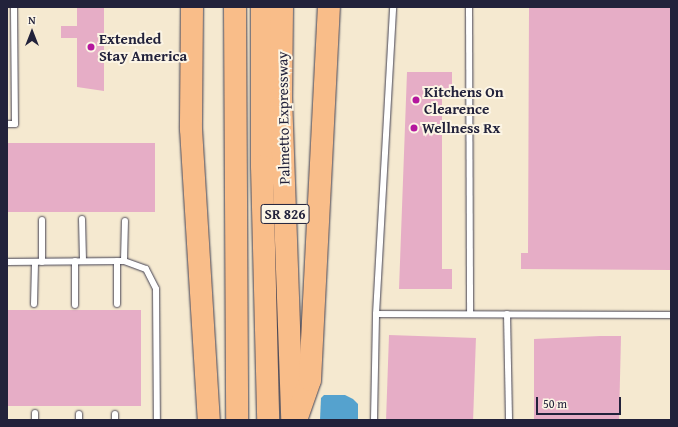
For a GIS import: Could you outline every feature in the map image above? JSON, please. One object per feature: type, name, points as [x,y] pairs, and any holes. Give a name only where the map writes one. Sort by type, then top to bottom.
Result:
[{"type":"highway","points":[[192,7],[191,129],[210,420]]},
{"type":"highway","points":[[235,7],[237,420]]},
{"type":"highway","points":[[249,7],[255,420]]},
{"type":"highway","points":[[262,7],[262,166],[268,420]]},
{"type":"highway","name":"Palmetto Expressway","points":[[282,7],[281,97],[292,420]]},
{"type":"highway","points":[[296,420],[310,380],[329,7]]},
{"type":"lane","points":[[7,124],[15,124],[14,7]]},
{"type":"lane","points":[[374,420],[376,314],[392,7]]},
{"type":"lane","points":[[469,7],[470,314]]},
{"type":"lane","points":[[82,219],[83,261]]},
{"type":"lane","points":[[34,304],[42,220]]},
{"type":"lane","points":[[117,304],[125,222]]},
{"type":"lane","points":[[75,261],[75,304]]},
{"type":"lane","points":[[7,262],[121,261],[146,269],[156,289],[157,420]]},
{"type":"lane","points":[[376,314],[671,315]]},
{"type":"lane","points":[[507,314],[509,420]]},
{"type":"lane","points":[[35,413],[35,420]]},
{"type":"water","points":[[324,395],[345,395],[353,399],[358,404],[358,420],[320,420],[321,398]]},
{"type":"building","name":"Extended Stay America","points":[[77,7],[104,7],[104,91],[77,87],[77,38],[61,38],[61,26],[77,26]]},
{"type":"building","points":[[529,7],[671,7],[671,270],[521,269],[521,253],[528,253]]},
{"type":"building","points":[[407,72],[452,72],[452,92],[442,92],[442,269],[452,269],[452,289],[399,289]]},
{"type":"building","points":[[7,143],[155,143],[155,212],[7,212]]},
{"type":"building","points":[[7,310],[141,310],[141,406],[7,406]]},
{"type":"building","points":[[389,335],[476,338],[473,420],[386,420]]},
{"type":"building","points":[[621,336],[619,420],[534,420],[534,339]]},
{"type":"place","name":"Extended Stay America","points":[[91,47]]},
{"type":"place","name":"Kitchens On Clearence","points":[[416,100]]},
{"type":"place","name":"Wellness Rx","points":[[414,128]]}]
